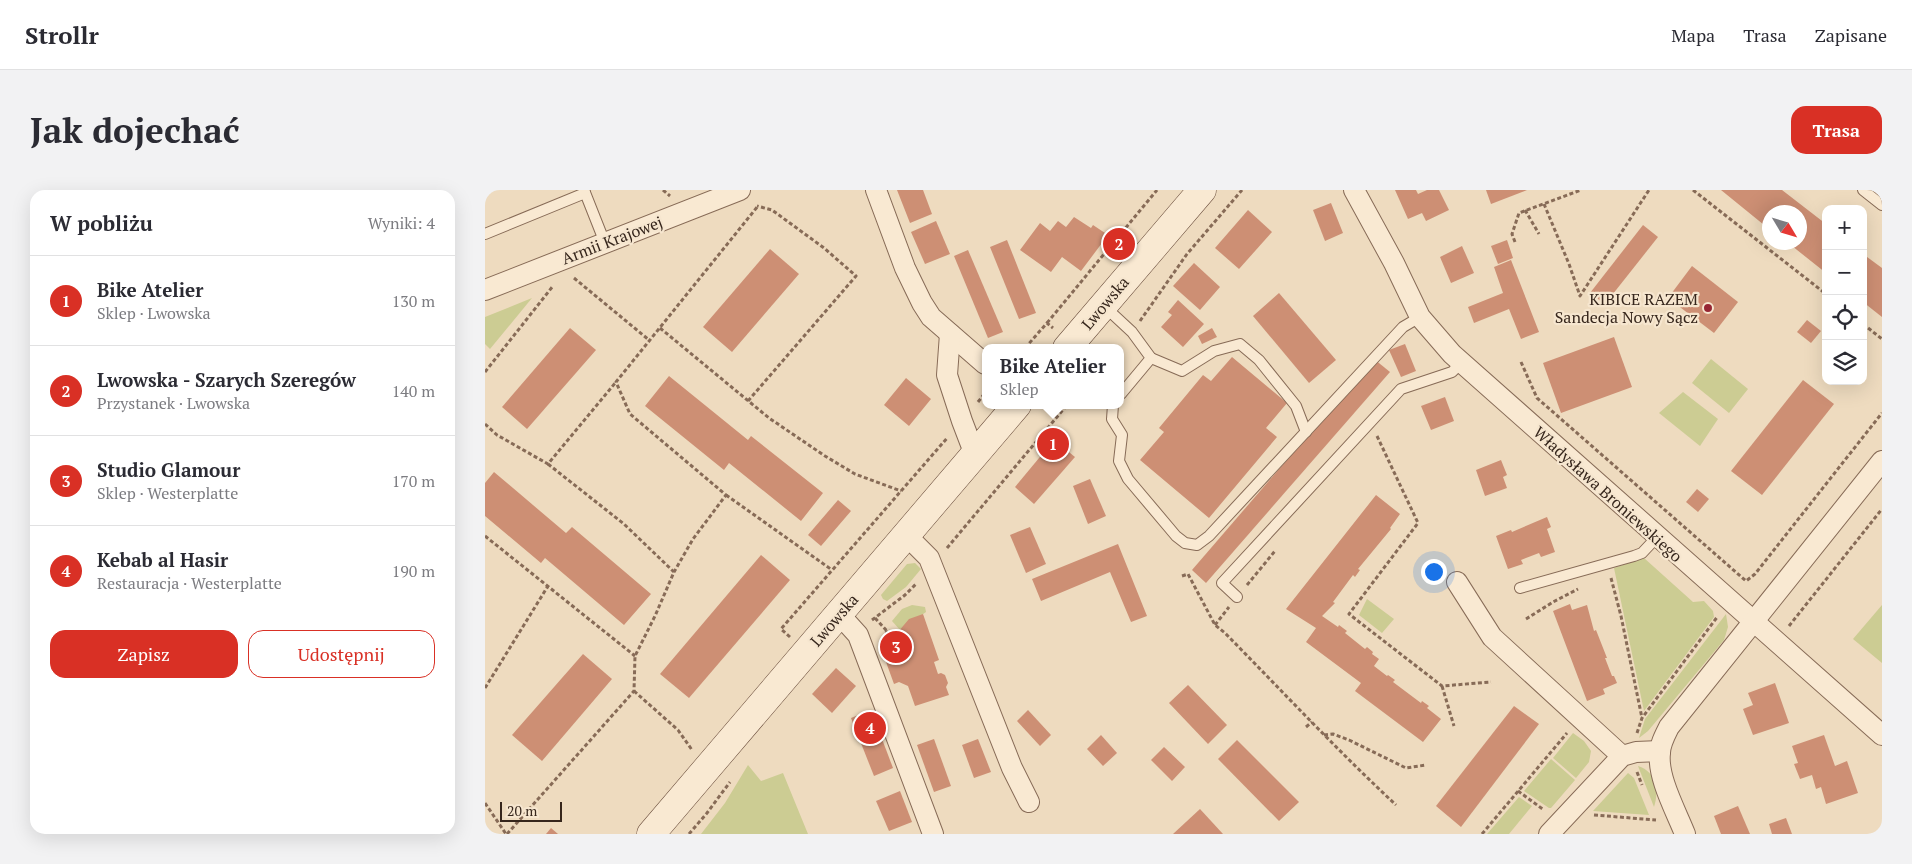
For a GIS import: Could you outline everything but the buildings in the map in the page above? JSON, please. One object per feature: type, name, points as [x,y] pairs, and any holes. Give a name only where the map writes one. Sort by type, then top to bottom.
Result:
[{"type":"street","name":"Armii Krajowej","points":[[485,290],[740,190]]},
{"type":"street","points":[[876,190],[905,268],[922,303],[931,317],[982,361]]},
{"type":"street","name":"Lwowska","points":[[1070,344],[1201,190]]},
{"type":"street","name":"Władysława Broniewskiego","points":[[1354,190],[1394,263],[1420,317],[1461,363],[1882,735]]},
{"type":"street","points":[[950,334],[947,375],[975,455]]},
{"type":"street","name":"Lwowska","points":[[651,834],[1014,409]]},
{"type":"street","points":[[1685,834],[1663,776],[1659,751],[1669,727],[1882,461]]},
{"type":"street","points":[[906,535],[929,558],[1012,768],[1029,802]]},
{"type":"street","points":[[1457,582],[1492,637],[1629,754]]},
{"type":"street","points":[[839,614],[859,635],[933,834]]},
{"type":"street","points":[[1549,834],[1629,754],[1659,751]]},
{"type":"lane","points":[[1863,190],[1882,205]]},
{"type":"lane","points":[[485,234],[585,192],[605,243]]},
{"type":"lane","points":[[1103,305],[1132,332],[1151,358],[1182,372],[1214,351],[1240,344],[1259,360],[1296,406],[1306,432]]},
{"type":"lane","points":[[1113,409],[1112,419],[1122,435],[1119,461],[1128,480],[1176,536],[1185,543],[1197,545],[1209,536],[1403,327],[1420,317]]},
{"type":"lane","points":[[1124,390],[1151,358]]},
{"type":"lane","points":[[1237,597],[1222,583],[1401,389],[1451,372],[1461,363]]},
{"type":"lane","points":[[1520,588],[1642,553],[1657,537]]},
{"type":"path","points":[[1047,323],[1157,190]]},
{"type":"path","points":[[1132,332],[1187,254],[1242,190]]},
{"type":"path","points":[[1515,242],[1512,234],[1519,213],[1581,190]]},
{"type":"path","points":[[1544,204],[1580,296],[1649,190]]},
{"type":"path","points":[[1693,190],[1822,291]]},
{"type":"path","points":[[548,464],[660,328],[756,206],[772,210],[824,248],[856,276],[748,400]]},
{"type":"path","points":[[1525,210],[1539,234]]},
{"type":"path","points":[[567,279],[575,278],[649,340]]},
{"type":"path","points":[[485,372],[559,280]]},
{"type":"path","points":[[1867,327],[1882,339]]},
{"type":"path","points":[[660,328],[769,418],[825,456],[855,474],[901,491]]},
{"type":"path","points":[[1521,362],[1537,398],[1746,581],[1755,574],[1882,413]]},
{"type":"path","points":[[616,382],[630,414],[726,495],[832,570]]},
{"type":"path","points":[[795,641],[781,629],[982,397]]},
{"type":"path","points":[[859,635],[867,624],[905,595],[932,566],[1064,409]]},
{"type":"path","points":[[485,424],[497,435],[548,464],[624,524],[674,572]]},
{"type":"path","points":[[1374,432],[1418,523],[1349,614],[1442,686],[1454,726]]},
{"type":"path","points":[[485,803],[506,834],[634,691],[635,656],[674,572],[693,539],[726,495]]},
{"type":"path","points":[[1778,642],[1882,509]]},
{"type":"path","points":[[485,536],[635,656]]},
{"type":"path","points":[[1607,563],[1621,616],[1642,718]]},
{"type":"path","points":[[1182,576],[1188,574],[1215,625],[1396,806]]},
{"type":"path","points":[[485,688],[548,586]]},
{"type":"path","points":[[1526,619],[1579,589]]},
{"type":"path","points":[[1629,754],[1642,718],[1718,618],[1719,612]]},
{"type":"path","points":[[875,618],[886,630],[891,640]]},
{"type":"path","points":[[886,630],[896,634]]},
{"type":"path","points":[[1442,686],[1491,682]]},
{"type":"path","points":[[634,691],[678,730],[695,754]]},
{"type":"path","points":[[1306,727],[1312,722]]},
{"type":"path","points":[[1482,834],[1571,729]]},
{"type":"path","points":[[1324,734],[1333,734],[1349,740],[1406,768],[1426,765]]},
{"type":"path","points":[[1518,791],[1543,810],[1550,812]]},
{"type":"path","points":[[1585,814],[1656,820]]},
{"type":"green space","points":[[532,298],[490,349],[485,344],[485,317]]},
{"type":"green space","points":[[1711,359],[1748,389],[1729,413],[1692,383]]},
{"type":"green space","points":[[1683,392],[1718,419],[1700,446],[1659,413]]},
{"type":"green space","points":[[1644,558],[1693,602],[1704,601],[1713,611],[1714,617],[1644,711],[1614,568]]},
{"type":"green space","points":[[915,563],[921,569],[906,587],[887,601],[883,599],[881,595],[907,564]]},
{"type":"green space","points":[[1367,599],[1394,619],[1382,633],[1359,615]]},
{"type":"green space","points":[[912,605],[925,607],[926,612],[900,630],[892,621],[902,609]]},
{"type":"green space","points":[[1882,605],[1882,663],[1853,639]]},
{"type":"green space","points":[[1726,614],[1728,627],[1724,640],[1648,731],[1639,738],[1645,719]]},
{"type":"green space","points":[[1573,733],[1584,741],[1591,751],[1589,762],[1576,778],[1553,758]]},
{"type":"green space","points":[[1551,759],[1575,780],[1549,808],[1524,791]]},
{"type":"green space","points":[[748,765],[761,781],[783,773],[808,834],[701,834],[725,803]]},
{"type":"green space","points":[[1638,766],[1653,777],[1656,789],[1654,807]]},
{"type":"green space","points":[[1628,773],[1634,778],[1649,815],[1593,811]]},
{"type":"green space","points":[[1519,797],[1532,806],[1509,834],[1487,834]]},
{"type":"place","name":"Lwowska - Szarych Szeregów","points":[[1119,244]]},
{"type":"place","name":"KIBICE RAZEM Sandecja Nowy Sącz","points":[[1708,308]]},
{"type":"place","name":"Bike Atelier","points":[[1053,444]]},
{"type":"place","name":"Studio Glamour","points":[[896,647]]},
{"type":"place","name":"Kebab al Hasir","points":[[870,728]]}]
